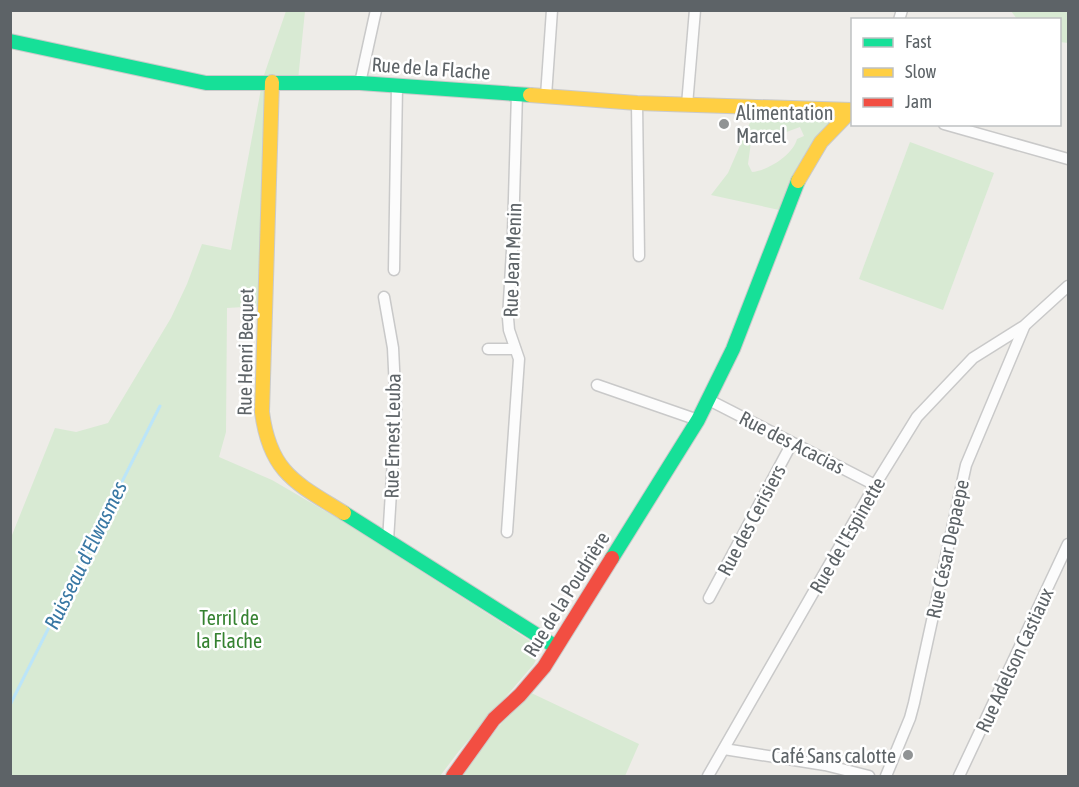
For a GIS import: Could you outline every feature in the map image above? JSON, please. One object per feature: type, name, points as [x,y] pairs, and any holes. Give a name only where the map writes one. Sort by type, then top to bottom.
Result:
[{"type":"street","points":[[360,83],[376,10]]},
{"type":"street","points":[[546,96],[552,10]]},
{"type":"street","points":[[687,105],[695,10]]},
{"type":"street","name":"Rue de la Flache","points":[[10,41],[206,83],[360,83],[638,103],[851,110]]},
{"type":"street","name":"Rue Henri Bequet","points":[[272,82],[262,412],[268,449],[288,477],[556,647]]},
{"type":"street","points":[[394,270],[397,85]]},
{"type":"street","name":"Rue Jean Menin","points":[[507,532],[519,359],[509,330],[508,318],[517,93]]},
{"type":"street","points":[[638,103],[639,256]]},
{"type":"street","name":"Rue de la Poudrière","points":[[453,777],[494,719],[532,683],[698,420],[733,349],[799,179],[821,142],[851,111]]},
{"type":"street","points":[[951,126],[1068,159]]},
{"type":"street","points":[[1024,327],[1068,286]]},
{"type":"street","name":"Rue Ernest Leuba","points":[[384,297],[393,348],[396,410],[388,541]]},
{"type":"street","name":"Rue de l'Espinette","points":[[708,777],[875,485],[917,417],[973,358],[1024,327]]},
{"type":"street","name":"Rue César Depaepe","points":[[886,777],[914,703],[966,465],[1024,327]]},
{"type":"street","points":[[488,349],[515,349]]},
{"type":"street","points":[[597,385],[698,420]]},
{"type":"street","name":"Rue des Acacias","points":[[709,400],[875,485]]},
{"type":"street","name":"Rue des Cerisiers","points":[[710,598],[792,443]]},
{"type":"street","name":"Rue Adelson Castiaux","points":[[959,777],[1068,544]]},
{"type":"street","points":[[724,749],[825,765],[869,777]]},
{"type":"green space","name":"Terril de la Flache","points":[[286,11],[305,11],[298,80],[269,80],[262,306],[227,308],[226,432],[219,457],[272,480],[344,522],[541,648],[534,664],[440,776],[11,776],[10,540],[55,428],[76,432],[108,423],[171,318],[202,244],[231,250],[263,78]]},
{"type":"green space","points":[[1011,11],[1068,11],[1068,43],[1061,42],[1061,18],[1016,18]]},
{"type":"green space","points":[[755,111],[835,113],[836,122],[784,211],[711,195],[728,173]],"holes":[[[800,127],[804,136],[797,139],[795,145],[779,161],[765,169],[752,172],[748,164],[752,135],[781,134]]]},
{"type":"green space","points":[[910,142],[994,173],[943,310],[859,279]]},
{"type":"green space","points":[[527,691],[639,744],[625,776],[460,776]]},
{"type":"waterway","name":"Ruisseau d'Elwasmes","points":[[10,705],[160,406]]},
{"type":"traffic: fast","points":[[10,41],[206,83],[360,83],[530,95]]},
{"type":"traffic: fast","points":[[612,558],[698,420],[733,349],[798,181]]},
{"type":"traffic: fast","points":[[344,513],[556,647]]},
{"type":"traffic: slow","points":[[272,82],[262,412],[271,449],[279,463],[299,484],[344,513]]},
{"type":"traffic: slow","points":[[530,95],[637,103],[851,110]]},
{"type":"traffic: slow","points":[[798,181],[821,142],[851,111]]},
{"type":"traffic: jam","points":[[453,776],[494,719],[520,695],[544,667],[612,558]]},
{"type":"place","name":"Alimentation Marcel","points":[[724,124]]},
{"type":"place","name":"Café Sans calotte","points":[[908,755]]}]
